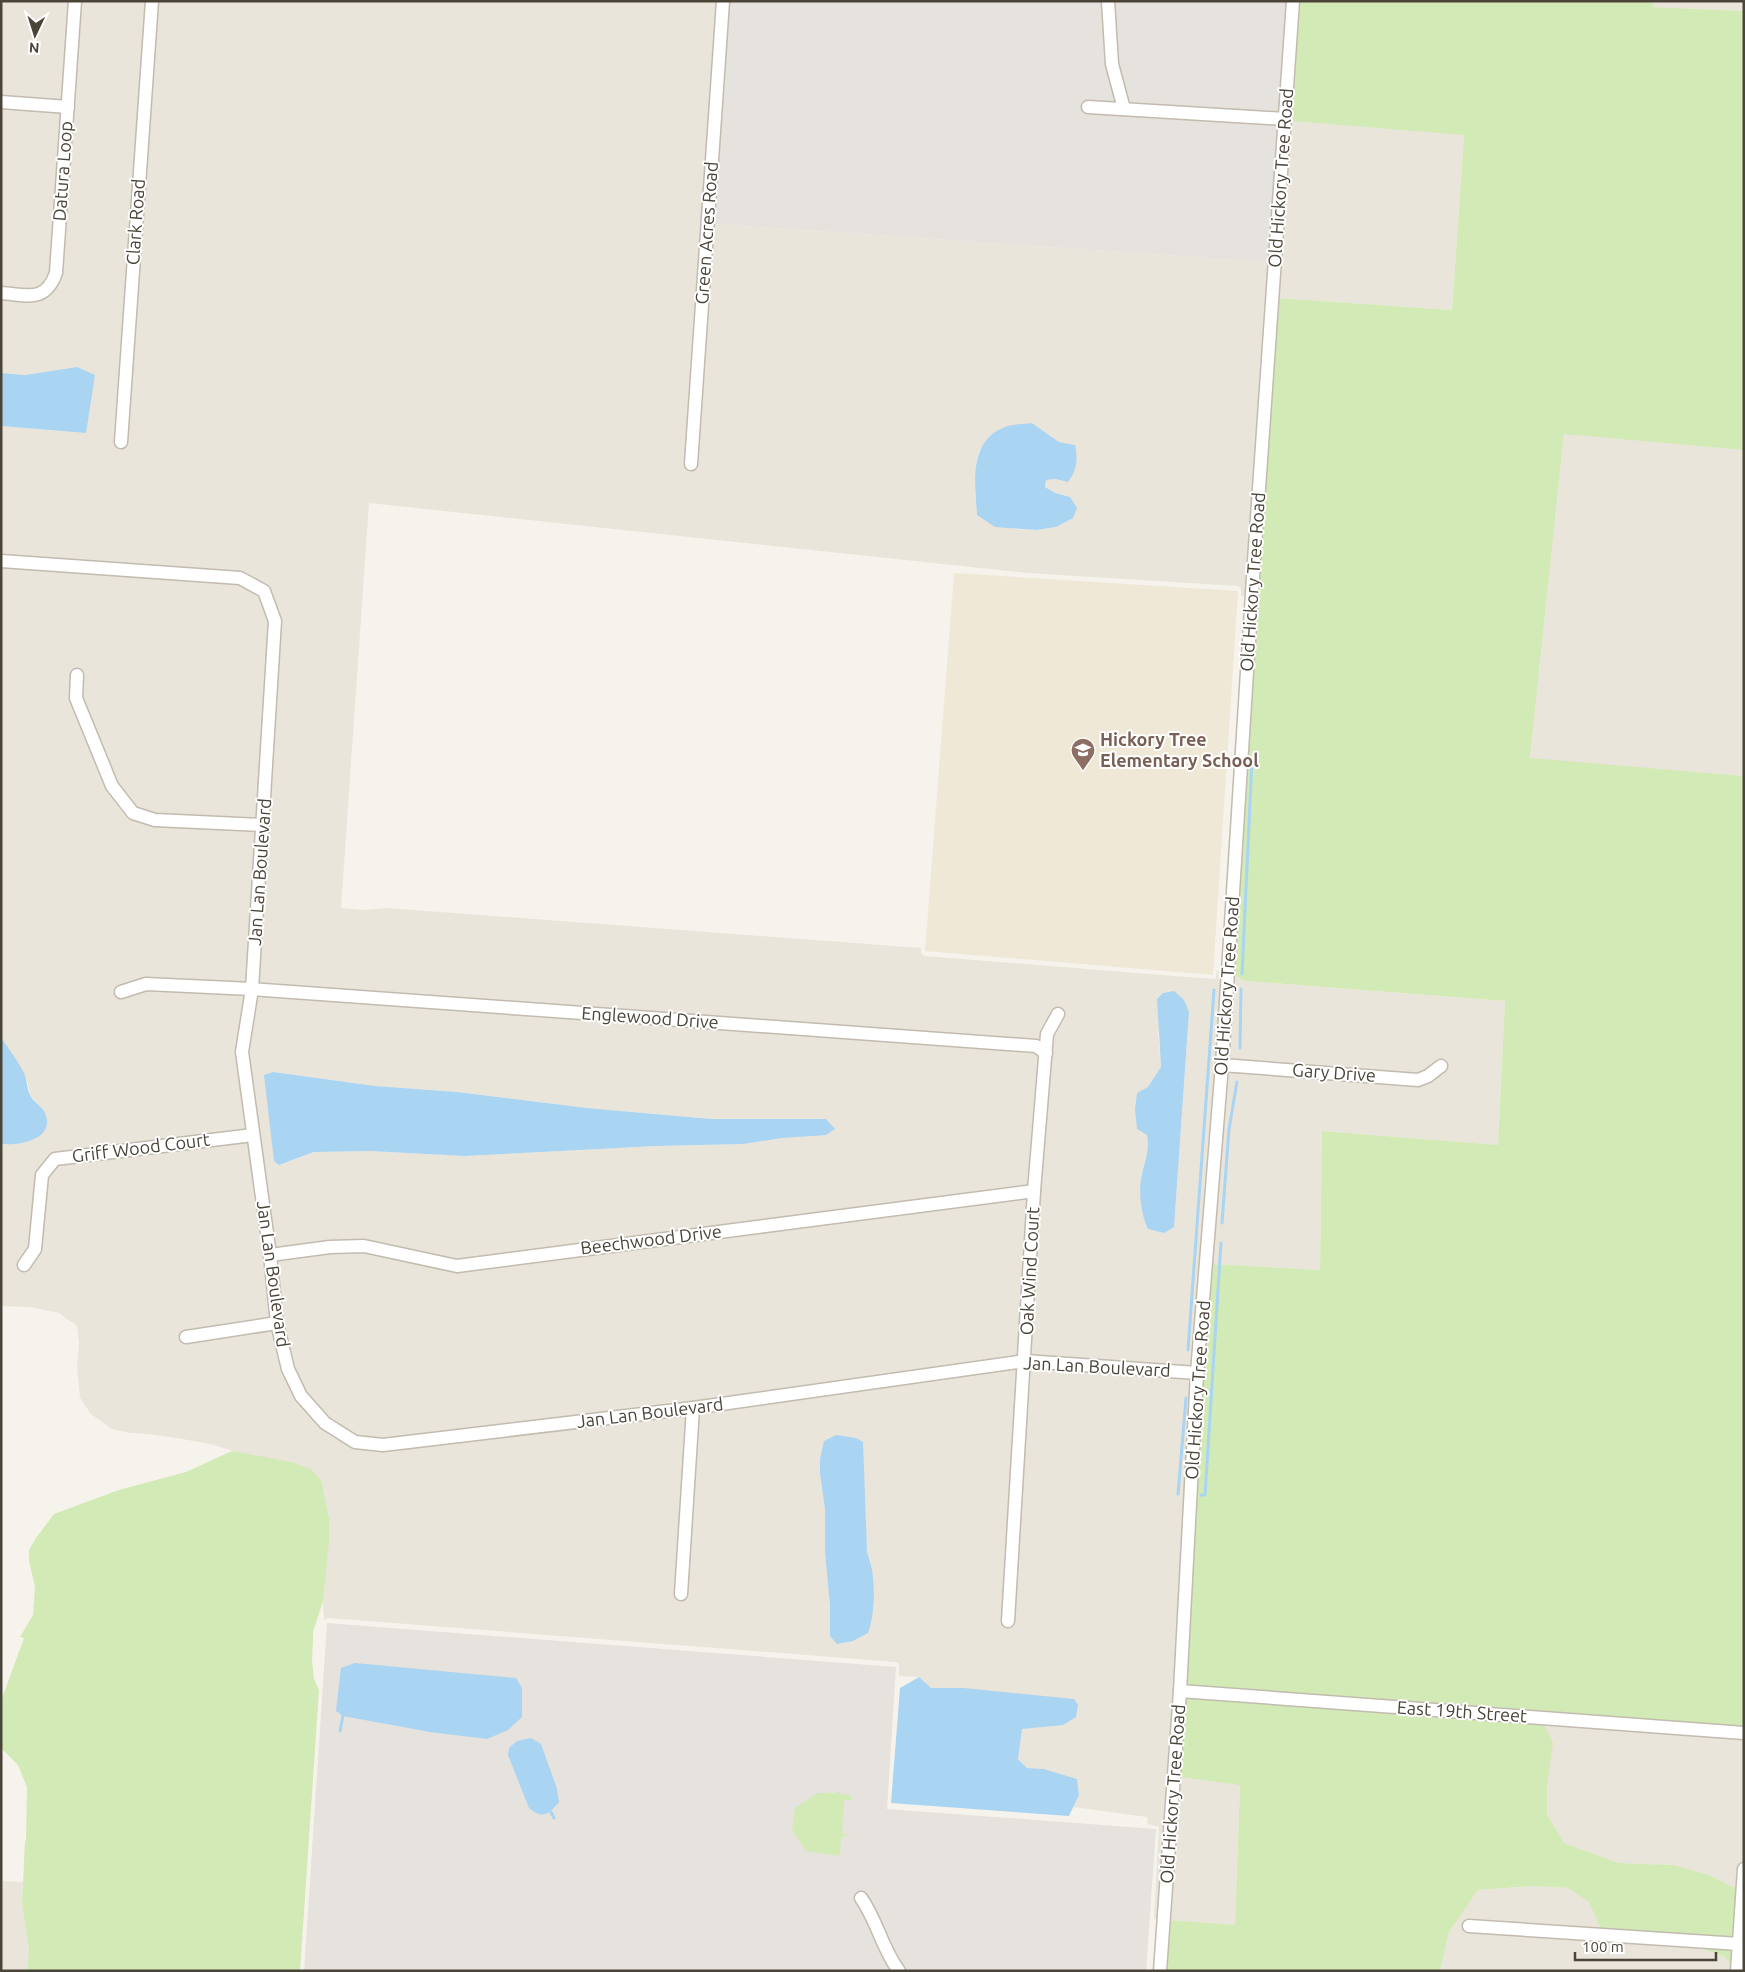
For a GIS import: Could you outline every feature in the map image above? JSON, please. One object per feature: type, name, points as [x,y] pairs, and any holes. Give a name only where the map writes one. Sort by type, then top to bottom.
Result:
[{"type":"street","name":"Datura Loop","points":[[1,293],[32,295],[44,293],[52,285],[56,273],[75,1]]},
{"type":"street","name":"Clark Road","points":[[121,442],[152,1]]},
{"type":"street","name":"Green Acres Road","points":[[691,464],[723,1]]},
{"type":"street","points":[[1108,1],[1112,64],[1124,109]]},
{"type":"street","name":"Old Hickory Tree Road","points":[[1160,1971],[1180,1691],[1197,1373],[1222,1065],[1293,1]]},
{"type":"street","points":[[1,102],[68,107]]},
{"type":"street","points":[[1088,107],[1285,119]]},
{"type":"street","name":"Jan Lan Boulevard","points":[[1,562],[240,578],[264,591],[275,621],[252,989],[242,1052],[270,1256],[277,1322],[288,1369],[301,1396],[325,1423],[355,1442],[383,1445],[693,1408],[1025,1361],[1197,1373]]},
{"type":"street","points":[[77,675],[76,698],[112,786],[133,813],[155,820],[263,825]]},
{"type":"street","name":"Englewood Drive","points":[[121,992],[146,984],[252,989],[1036,1046],[1046,1054]]},
{"type":"street","name":"Oak Wind Court","points":[[1008,1621],[1034,1191],[1047,1034],[1058,1014]]},
{"type":"street","name":"Gary Drive","points":[[1222,1065],[1418,1080],[1428,1076],[1440,1066]]},
{"type":"street","name":"Griff Wood Court","points":[[24,1265],[35,1250],[42,1175],[55,1159],[253,1134]]},
{"type":"street","name":"Beechwood Drive","points":[[270,1256],[330,1247],[364,1246],[456,1266],[1034,1191]]},
{"type":"street","points":[[186,1337],[277,1322]]},
{"type":"street","points":[[681,1594],[693,1408]]},
{"type":"street","name":"East 19th Street","points":[[1180,1691],[1744,1732]]},
{"type":"street","points":[[1737,1971],[1744,1869]]},
{"type":"street","points":[[860,1898],[869,1909],[892,1961],[899,1971]]},
{"type":"street","points":[[1470,1926],[1739,1944]]},
{"type":"shaded area","points":[[1,1],[716,1],[700,223],[1268,262],[1280,120],[1247,596],[1241,596],[1241,589],[1238,586],[1027,573],[369,503],[341,908],[364,910],[387,908],[921,948],[921,954],[925,956],[1212,979],[1216,978],[1217,970],[1222,972],[1159,1920],[1154,1919],[1159,1827],[1148,1824],[1147,1817],[1073,1807],[1079,1795],[1077,1779],[1044,1769],[1027,1768],[1018,1759],[1021,1729],[1033,1727],[964,1688],[931,1688],[919,1677],[899,1676],[899,1664],[896,1662],[328,1618],[324,1620],[323,1601],[329,1518],[321,1479],[292,1462],[242,1454],[211,1444],[112,1429],[91,1414],[80,1398],[77,1366],[79,1343],[77,1326],[59,1313],[30,1307],[1,1306],[1,1144],[5,1145],[44,1111],[30,1095],[28,1083],[22,1070],[1,1037],[1,426],[86,433],[77,367],[25,375],[1,373]],"holes":[[[1032,423],[1059,442],[1075,445],[1056,479],[1046,480],[1045,487],[1055,493],[1070,497],[1056,527],[1036,530],[1013,529],[977,515],[975,491],[976,464],[979,450]],[[1184,1000],[1189,1013],[1174,1227],[1164,1233],[1148,1229],[1141,1176],[1149,1146],[1147,1135],[1148,1088],[1161,1067],[1158,1032]],[[273,1072],[375,1086],[457,1092],[587,1108],[711,1119],[801,1119],[782,1138],[744,1144],[656,1146],[465,1156],[370,1151],[314,1152],[291,1161]],[[820,1474],[866,1540],[867,1552],[871,1561],[868,1633],[853,1641],[830,1636],[830,1606],[825,1553],[825,1509]]]},
{"type":"shaded area","points":[[716,1],[1289,1],[1268,262],[699,223]]},
{"type":"shaded area","points":[[1653,1],[1744,1],[1744,11],[1652,7]]},
{"type":"shaded area","points":[[1290,121],[1464,134],[1452,310],[1277,298]]},
{"type":"shaded area","points":[[1564,433],[1744,450],[1744,776],[1530,759]]},
{"type":"shaded area","name":"Hickory Tree Elementary School","points":[[954,573],[1238,591],[1213,975],[925,951]]},
{"type":"shaded area","points":[[1233,975],[1246,981],[1505,1001],[1498,1145],[1322,1131],[1320,1270],[1212,1264]]},
{"type":"shaded area","points":[[327,1623],[896,1667],[887,1809],[1156,1829],[1146,1971],[304,1971]]},
{"type":"shaded area","points":[[1543,1723],[1744,1737],[1744,1889],[1731,1886],[1709,1875],[1674,1865],[1619,1863],[1564,1843],[1547,1814]]},
{"type":"shaded area","points":[[1179,1777],[1240,1784],[1235,1926],[1168,1920]]},
{"type":"shaded area","points":[[1,1881],[23,1882],[22,1904],[29,1950],[27,1971],[1,1971]]},
{"type":"shaded area","points":[[1532,1886],[1568,1888],[1590,1902],[1601,1929],[1693,1942],[1706,1950],[1725,1957],[1735,1971],[1440,1971],[1449,1932],[1478,1890]]},
{"type":"green space","points":[[1299,1],[1653,1],[1653,7],[1744,11],[1744,450],[1564,434],[1530,758],[1744,776],[1744,1737],[1544,1724],[1553,1743],[1547,1785],[1547,1814],[1564,1843],[1619,1863],[1674,1865],[1709,1875],[1731,1886],[1744,1889],[1744,1971],[1735,1971],[1725,1957],[1706,1950],[1693,1942],[1601,1929],[1589,1902],[1568,1888],[1532,1886],[1478,1890],[1449,1932],[1440,1971],[1165,1971],[1168,1920],[1235,1925],[1240,1785],[1179,1777],[1202,1373],[1212,1264],[1320,1270],[1322,1131],[1498,1145],[1505,1001],[1246,981],[1233,975],[1277,298],[1452,310],[1464,135],[1290,121]]},
{"type":"green space","points":[[232,1451],[292,1462],[310,1469],[321,1479],[329,1518],[329,1541],[323,1601],[313,1632],[312,1661],[314,1679],[319,1690],[300,1971],[27,1971],[29,1950],[22,1904],[27,1787],[18,1765],[1,1748],[1,1701],[24,1638],[20,1637],[33,1615],[35,1587],[29,1561],[29,1550],[54,1514],[119,1490],[186,1472]]},
{"type":"green space","points":[[829,1792],[836,1794],[840,1792],[840,1794],[852,1797],[851,1800],[844,1800],[842,1833],[850,1836],[841,1837],[840,1856],[806,1851],[792,1830],[795,1808],[818,1793]]},
{"type":"water","points":[[77,367],[95,375],[86,433],[1,426],[1,373],[25,375]]},
{"type":"water","points":[[1032,423],[1059,442],[1075,445],[1076,464],[1068,482],[1056,479],[1046,480],[1045,487],[1055,493],[1070,497],[1077,508],[1073,518],[1056,527],[1036,530],[995,527],[977,515],[975,477],[979,453],[985,442],[993,434],[1005,427]]},
{"type":"water","points":[[1174,991],[1184,1000],[1189,1012],[1174,1227],[1164,1233],[1148,1229],[1144,1216],[1140,1188],[1148,1150],[1148,1140],[1147,1135],[1137,1129],[1135,1109],[1137,1093],[1148,1087],[1161,1067],[1157,999],[1163,993]]},
{"type":"water","points":[[1,1037],[22,1068],[30,1095],[44,1111],[47,1122],[41,1135],[17,1144],[1,1144]]},
{"type":"water","points":[[273,1072],[375,1086],[457,1092],[587,1108],[711,1119],[826,1119],[835,1129],[826,1135],[782,1138],[744,1144],[656,1146],[465,1156],[370,1151],[314,1152],[279,1165],[274,1161],[264,1075]]},
{"type":"water","points":[[836,1435],[856,1438],[863,1442],[867,1552],[872,1571],[874,1592],[871,1624],[868,1633],[853,1641],[837,1644],[830,1636],[830,1606],[825,1553],[825,1509],[820,1474],[820,1459],[824,1441]]},
{"type":"water","points":[[355,1663],[516,1678],[522,1688],[522,1717],[508,1730],[487,1739],[430,1732],[343,1716],[336,1711],[341,1668]]},
{"type":"water","points":[[919,1677],[931,1688],[964,1688],[1074,1699],[1078,1705],[1076,1717],[1063,1725],[1022,1729],[1018,1759],[1027,1768],[1044,1769],[1077,1779],[1079,1795],[1069,1816],[891,1803],[900,1688]]},
{"type":"water","points":[[531,1738],[541,1744],[557,1789],[559,1802],[552,1810],[542,1815],[529,1808],[508,1755],[509,1748],[517,1741]]},
{"type":"waterway","points":[[1242,974],[1252,760]]},
{"type":"waterway","points":[[1240,1048],[1241,989]]},
{"type":"waterway","points":[[1188,1350],[1214,990]]},
{"type":"waterway","points":[[1222,1223],[1229,1129],[1237,1082]]},
{"type":"waterway","points":[[1201,1495],[1205,1495],[1221,1243]]},
{"type":"waterway","points":[[1178,1494],[1186,1398]]},
{"type":"waterway","points":[[340,1731],[343,1716]]},
{"type":"waterway","points":[[551,1812],[554,1818]]},
{"type":"place","name":"Hickory Tree Elementary School","points":[[1083,771]]}]
